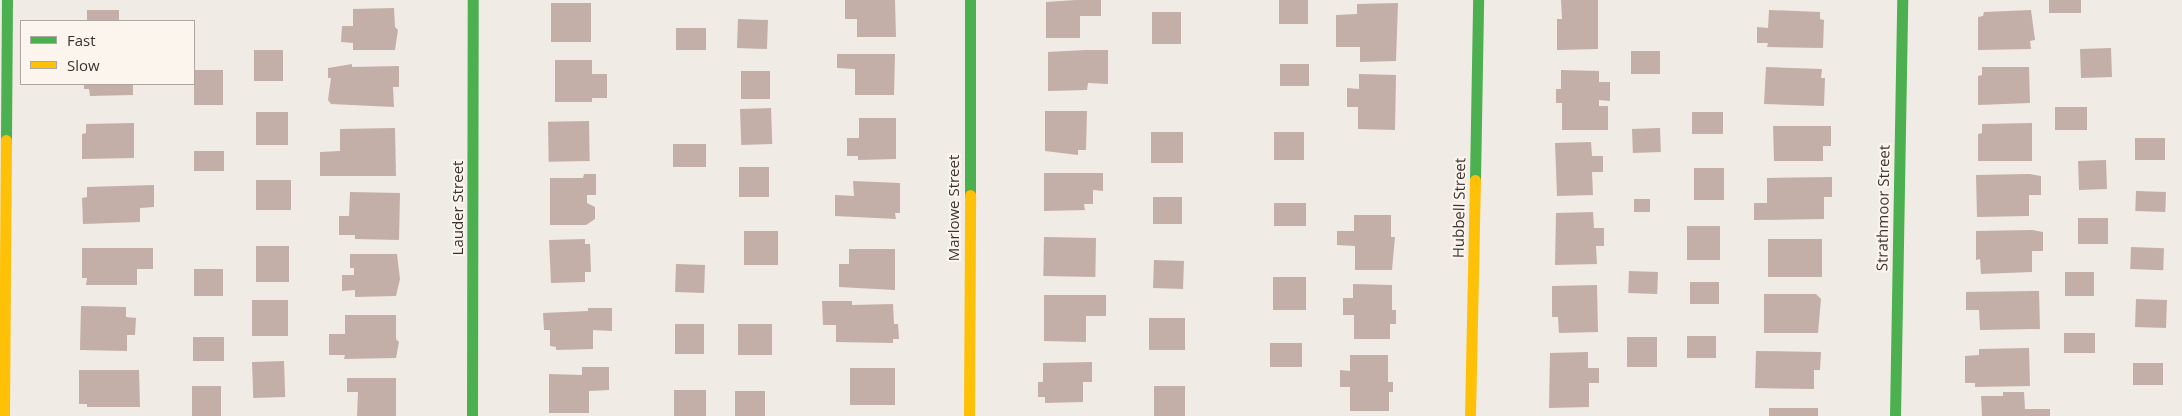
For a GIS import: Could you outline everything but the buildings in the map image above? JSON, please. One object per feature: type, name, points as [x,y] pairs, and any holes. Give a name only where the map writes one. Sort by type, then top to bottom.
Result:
[{"type":"street","points":[[4,416],[7,0]]},
{"type":"street","name":"Lauder Street","points":[[472,416],[473,0]]},
{"type":"street","name":"Marlowe Street","points":[[969,416],[970,0]]},
{"type":"street","name":"Hubbell Street","points":[[1470,416],[1478,0]]},
{"type":"street","name":"Strathmoor Street","points":[[1895,416],[1902,0]]},
{"type":"traffic: fast","points":[[6,140],[7,0]]},
{"type":"traffic: fast","points":[[472,416],[473,0]]},
{"type":"traffic: fast","points":[[970,0],[970,195]]},
{"type":"traffic: fast","points":[[1475,180],[1478,0]]},
{"type":"traffic: fast","points":[[1895,416],[1902,0]]},
{"type":"traffic: slow","points":[[4,416],[6,140]]},
{"type":"traffic: slow","points":[[1470,416],[1475,180]]},
{"type":"traffic: slow","points":[[969,416],[970,195]]}]
